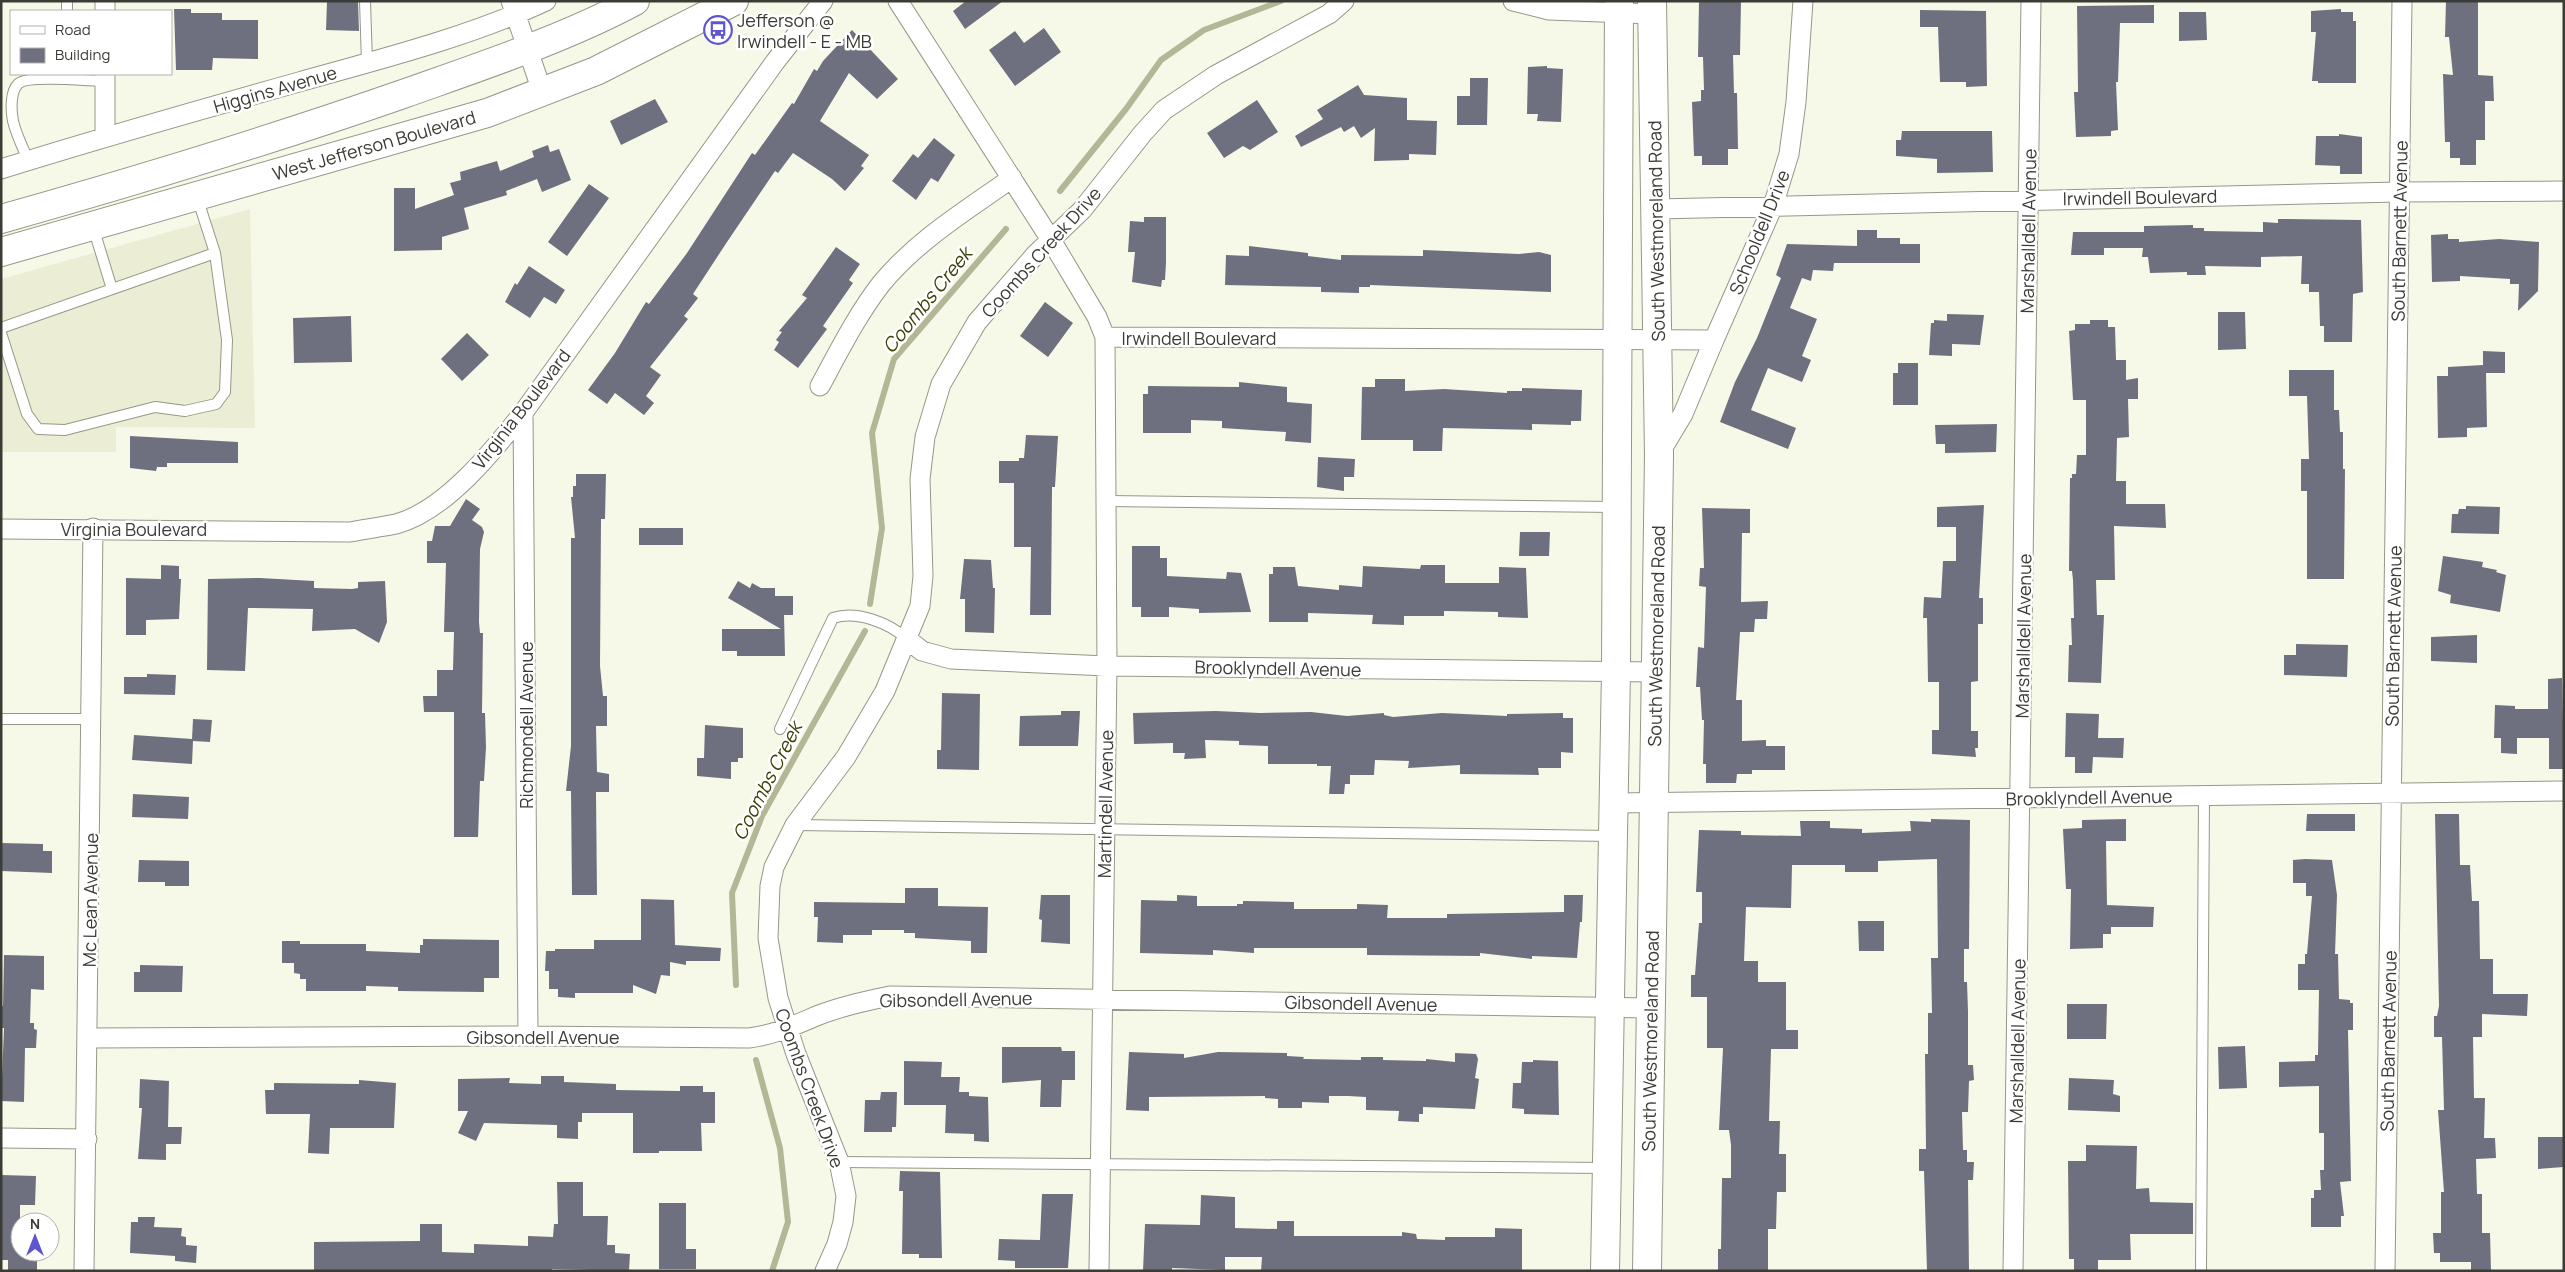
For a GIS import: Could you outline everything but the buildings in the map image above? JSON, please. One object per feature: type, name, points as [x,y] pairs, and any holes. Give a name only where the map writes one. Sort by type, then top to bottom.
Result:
[{"type":"main road","name":"West Jefferson Boulevard","points":[[1,218],[83,196],[351,112],[527,48],[635,1]]},
{"type":"main road","name":"West Jefferson Boulevard","points":[[1,252],[487,113],[543,94],[596,72],[734,1]]},
{"type":"main road","name":"South Westmoreland Road","points":[[1605,1271],[1616,671],[1619,7]]},
{"type":"main road","name":"South Westmoreland Road","points":[[1647,1271],[1659,455],[1652,7]]},
{"type":"main road","points":[[266,139],[277,172]]},
{"type":"main road","points":[[83,196],[92,226]]},
{"type":"street","name":"Higgins Avenue","points":[[1,169],[105,136],[367,63],[513,8],[546,1]]},
{"type":"street","name":"Virginia Boulevard","points":[[1,529],[93,528],[350,532],[398,523],[429,508],[460,483],[490,454],[523,413],[775,62],[823,1]]},
{"type":"street","name":"Irwindell Boulevard","points":[[898,1],[1051,240],[1097,317],[1105,338],[1658,339]]},
{"type":"street","name":"Coombs Creek Drive","points":[[824,1271],[837,1244],[843,1222],[846,1196],[839,1162],[787,1029],[772,970],[768,938],[768,906],[774,867],[795,825],[846,757],[868,720],[884,691],[920,606],[923,576],[920,479],[925,437],[941,384],[977,322],[1036,254],[1082,210],[1143,133],[1164,110],[1216,75],[1328,14],[1344,1]]},
{"type":"street","points":[[1513,1],[1571,6],[1652,7]]},
{"type":"street","name":"Schooldell Drive","points":[[1659,455],[1683,414],[1773,206],[1789,154],[1796,102],[1803,1]]},
{"type":"street","name":"Marshalldell Avenue","points":[[2013,1271],[2031,1]]},
{"type":"street","name":"South Barnett Avenue","points":[[2385,1271],[2402,1]]},
{"type":"street","points":[[513,8],[543,94]]},
{"type":"street","points":[[105,77],[105,136]]},
{"type":"street","points":[[820,386],[860,314],[882,283],[932,234],[1012,178]]},
{"type":"street","name":"Irwindell Boulevard","points":[[1656,209],[2399,192],[2564,191]]},
{"type":"street","name":"Martindell Avenue","points":[[1099,1271],[1107,666],[1105,338]]},
{"type":"street","points":[[1658,339],[1714,340]]},
{"type":"street","name":"Richmondell Avenue","points":[[523,413],[528,1036]]},
{"type":"street","name":"Mc Lean Avenue","points":[[84,1271],[93,528]]},
{"type":"street","name":"Brooklyndell Avenue","points":[[907,640],[922,651],[951,659],[1107,666],[1655,672]]},
{"type":"street","name":"Brooklyndell Avenue","points":[[1614,803],[2564,791]]},
{"type":"street","name":"Gibsondell Avenue","points":[[88,1038],[528,1036],[749,1038],[767,1036],[854,1003],[890,996],[1650,1008]]},
{"type":"street","points":[[1,1138],[87,1139]]},
{"type":"lane","points":[[365,1],[367,63]]},
{"type":"lane","points":[[28,160],[13,120],[13,92],[18,84],[25,80],[105,77]]},
{"type":"lane","points":[[1,334],[26,414],[38,429],[66,430],[155,407],[185,411],[216,404],[225,392],[227,340],[215,253],[197,195]]},
{"type":"lane","points":[[92,226],[112,289]]},
{"type":"lane","points":[[1,328],[215,253]]},
{"type":"lane","points":[[1107,501],[1617,507]]},
{"type":"lane","points":[[780,728],[833,618],[844,615],[869,619],[894,628],[907,640]]},
{"type":"lane","points":[[1,719],[92,719]]},
{"type":"lane","points":[[2201,1271],[2204,796]]},
{"type":"lane","points":[[795,825],[1613,836]]},
{"type":"lane","points":[[839,1162],[1099,1162],[1607,1168]]},
{"type":"shaded area","points":[[250,209],[255,428],[116,427],[116,452],[1,452],[1,279]]},
{"type":"waterway","name":"Coombs Creek","points":[[1060,191],[1126,109],[1161,60],[1204,30],[1281,1]]},
{"type":"waterway","name":"Coombs Creek","points":[[870,604],[882,528],[872,433],[894,359],[1006,229]]},
{"type":"waterway","name":"Coombs Creek","points":[[736,985],[732,893],[762,816],[865,631]]},
{"type":"waterway","name":"Coombs Creek","points":[[756,1060],[780,1148],[788,1222],[772,1271]]},
{"type":"place","name":"Jefferson @ Irwindell - E - MB","points":[[718,30]]}]
